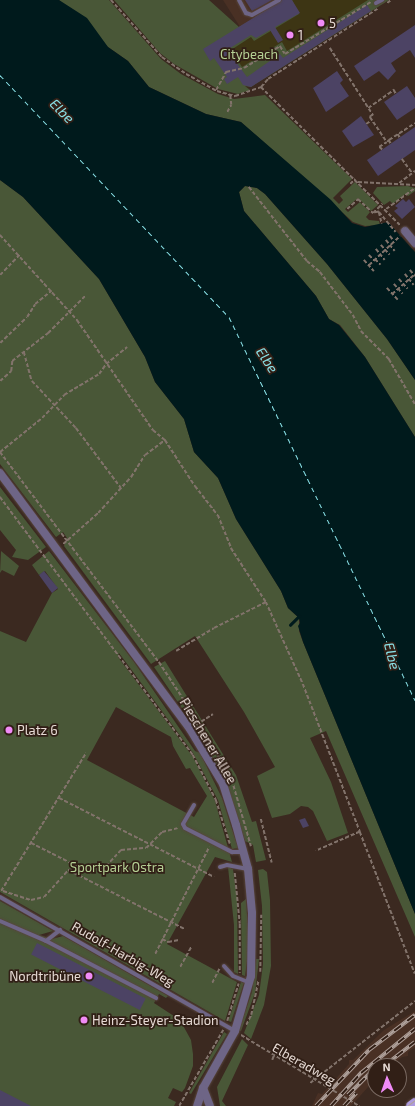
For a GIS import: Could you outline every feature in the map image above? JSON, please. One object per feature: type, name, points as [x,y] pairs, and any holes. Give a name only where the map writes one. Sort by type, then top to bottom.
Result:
[{"type":"main road","points":[[411,1106],[415,1103]]},
{"type":"street","points":[[403,234],[415,243]]},
{"type":"street","name":"Pieschener Allee","points":[[0,473],[190,729],[223,784],[248,852],[253,940],[250,983],[238,1033],[203,1088],[197,1106]]},
{"type":"street","points":[[203,1088],[210,1106]]},
{"type":"lane","points":[[239,0],[246,13],[252,15],[279,0]]},
{"type":"lane","points":[[377,2],[382,0]]},
{"type":"lane","points":[[194,805],[183,826],[232,852],[248,852]]},
{"type":"lane","points":[[220,867],[248,869]]},
{"type":"lane","name":"Rudolf-Harbig-Weg","points":[[0,897],[238,1033]]},
{"type":"lane","points":[[0,921],[46,941],[156,998]]},
{"type":"lane","points":[[46,941],[60,930]]},
{"type":"lane","points":[[222,966],[239,978],[250,983]]},
{"type":"path","points":[[111,0],[162,57],[186,74],[216,90],[230,95],[247,94],[261,87],[268,79],[378,8]]},
{"type":"path","points":[[385,4],[391,0]]},
{"type":"path","points":[[216,90],[226,72],[244,68],[280,46],[285,54],[368,2],[377,2]]},
{"type":"path","points":[[330,48],[373,115],[370,117],[387,142]]},
{"type":"path","points":[[261,87],[382,204],[403,234],[368,265]]},
{"type":"path","points":[[368,108],[394,90],[396,94]]},
{"type":"path","points":[[227,112],[230,105],[230,95]]},
{"type":"path","points":[[366,124],[372,120]]},
{"type":"path","points":[[382,150],[380,147],[415,122]]},
{"type":"path","points":[[398,134],[400,138]]},
{"type":"path","points":[[389,140],[391,144]]},
{"type":"path","points":[[402,159],[412,173]]},
{"type":"path","points":[[399,183],[415,171]]},
{"type":"path","points":[[350,184],[355,178]]},
{"type":"path","points":[[358,182],[415,185]]},
{"type":"path","points":[[249,187],[295,242],[307,261],[320,272],[353,315],[361,331],[389,359],[415,404]]},
{"type":"path","points":[[386,209],[415,188]]},
{"type":"path","points":[[347,209],[358,200],[373,213]]},
{"type":"path","points":[[373,213],[382,204]]},
{"type":"path","points":[[373,213],[379,212]]},
{"type":"path","points":[[379,212],[382,224]]},
{"type":"path","points":[[0,235],[68,310],[96,346],[106,364],[132,396],[153,430],[165,440],[195,486],[218,515],[231,548],[266,602],[306,691],[415,974]]},
{"type":"path","points":[[390,236],[395,241]]},
{"type":"path","points":[[386,240],[395,251]]},
{"type":"path","points":[[381,245],[390,255]]},
{"type":"path","points":[[376,249],[385,260]]},
{"type":"path","points":[[0,276],[19,255]]},
{"type":"path","points":[[369,255],[381,265]]},
{"type":"path","points":[[364,260],[374,271]]},
{"type":"path","points":[[392,294],[415,275],[410,270]]},
{"type":"path","points":[[404,274],[414,285]]},
{"type":"path","points":[[399,279],[408,289]]},
{"type":"path","points":[[394,284],[403,294]]},
{"type":"path","points":[[387,288],[398,300]]},
{"type":"path","points":[[0,343],[27,317],[35,304],[51,291]]},
{"type":"path","points":[[0,381],[11,371],[12,361],[48,333],[68,310],[78,305],[85,296]]},
{"type":"path","points":[[127,347],[106,364],[99,374],[55,403],[42,418],[0,452],[159,662],[199,723],[232,780],[243,812],[248,852]]},
{"type":"path","points":[[24,352],[32,381],[55,403],[121,488]]},
{"type":"path","points":[[57,549],[98,513],[121,488],[145,455],[165,440]]},
{"type":"path","points":[[0,497],[193,755],[216,800],[232,852]]},
{"type":"path","points":[[176,651],[214,628],[266,602]]},
{"type":"path","points":[[190,729],[213,714]]},
{"type":"path","points":[[86,753],[2,890],[36,900],[50,892],[68,870],[81,868],[99,869],[106,866],[121,850],[146,848],[162,832],[183,826]]},
{"type":"path","points":[[59,798],[214,877]]},
{"type":"path","points":[[261,819],[272,862]]},
{"type":"path","points":[[316,851],[360,832]]},
{"type":"path","points":[[155,954],[211,842]]},
{"type":"path","points":[[31,843],[81,868]]},
{"type":"path","points":[[179,1106],[226,1025],[239,978],[240,924],[234,867]]},
{"type":"path","points":[[68,870],[185,930]]},
{"type":"path","points":[[238,1033],[257,994],[261,964],[260,912]]},
{"type":"path","points":[[162,939],[168,942],[179,940]]},
{"type":"path","points":[[180,967],[191,947]]},
{"type":"path","points":[[212,983],[222,966]]},
{"type":"path","points":[[310,1083],[415,1001]]},
{"type":"path","name":"Elberadweg","points":[[238,1033],[273,1057],[359,1106]]},
{"type":"path","points":[[272,1060],[277,1047]]},
{"type":"path","points":[[290,1070],[291,1066]]},
{"type":"shaded area","points":[[223,0],[285,0],[240,27]]},
{"type":"shaded area","points":[[415,1011],[415,1047],[408,1052],[408,1056],[401,1058],[367,1058],[367,1088],[351,1106],[312,1106],[318,1093],[322,1094],[349,1064],[349,1060],[353,1060],[384,1030]]},
{"type":"green space","points":[[59,0],[109,0],[161,59],[181,74],[218,94],[234,99],[265,95],[352,179],[333,198],[339,204],[343,200],[340,196],[355,182],[378,205],[371,211],[358,198],[345,209],[348,212],[360,202],[370,212],[366,217],[369,220],[379,221],[380,225],[365,226],[353,222],[241,122],[206,114],[149,87],[128,61],[108,47]]},
{"type":"green space","name":"Citybeach","points":[[114,0],[209,0],[239,27],[285,0],[389,0],[251,87],[245,86],[250,90],[238,94],[218,89],[174,64],[160,53]]},
{"type":"green space","points":[[0,180],[23,197],[99,279],[145,357],[155,382],[184,419],[194,452],[218,478],[236,519],[281,591],[288,608],[299,618],[299,631],[303,642],[415,914],[415,937],[326,731],[310,738],[331,782],[348,833],[327,841],[313,811],[308,807],[301,806],[290,814],[272,818],[257,776],[275,767],[244,712],[195,636],[151,664],[64,546],[67,538],[63,532],[56,537],[0,464]]},
{"type":"green space","points":[[245,186],[257,188],[265,194],[327,264],[387,339],[415,380],[415,437],[365,357],[340,325],[329,319],[316,296],[244,211],[239,192]]},
{"type":"green space","points":[[408,186],[415,188],[415,191],[408,196],[405,194],[393,204],[390,201],[384,205],[373,193],[377,187]]},
{"type":"green space","points":[[0,487],[46,547],[28,560],[12,557],[16,550],[0,530]]},
{"type":"green space","points":[[1,551],[19,566],[14,576],[2,570],[0,573]]},
{"type":"green space","name":"Sportpark Ostra","points":[[49,551],[134,662],[195,751],[200,753],[222,798],[238,848],[232,849],[218,800],[193,753],[119,653],[118,657],[193,757],[215,801],[232,862],[215,857],[167,944],[237,982],[225,1021],[0,892],[0,631],[26,642],[52,593],[58,589],[45,571],[39,575],[32,565]],"holes":[[[116,707],[171,737],[173,746],[186,769],[190,768],[207,796],[194,817],[87,760]]]},
{"type":"green space","points":[[165,661],[236,775],[252,822],[256,821],[266,860],[256,862],[253,845],[245,841],[227,784],[194,726],[154,667]]},
{"type":"green space","points":[[228,867],[233,869],[237,899],[238,974],[234,972],[234,925]]},
{"type":"green space","points":[[263,869],[267,872],[270,900],[271,966],[264,1005],[251,1039],[244,1033],[259,995],[263,964],[262,906],[258,870]]},
{"type":"green space","points":[[246,899],[249,946],[245,976],[242,975],[241,903]]},
{"type":"green space","name":"Heinz-Steyer-Stadion","points":[[0,901],[53,931],[39,935],[52,939],[63,936],[168,996],[166,998],[159,994],[154,1003],[180,1020],[191,1040],[193,1054],[193,1066],[185,1088],[182,1092],[173,1088],[168,1098],[176,1102],[174,1106],[0,1106]]},
{"type":"green space","points":[[256,959],[259,959],[255,993],[241,1031],[239,1030],[252,992]]},
{"type":"green space","points":[[241,982],[244,983],[231,1022],[228,1021]]},
{"type":"green space","points":[[224,1032],[227,1034],[191,1094],[189,1093]]},
{"type":"green space","points":[[242,1039],[248,1045],[222,1101],[226,1106],[220,1106],[217,1087]]},
{"type":"sand","points":[[292,0],[368,0],[287,51],[282,42],[242,67],[231,50],[251,37],[254,41],[299,14]]},
{"type":"water","name":"Elbe","points":[[0,0],[59,0],[87,18],[108,47],[128,61],[149,87],[206,114],[241,122],[331,200],[352,223],[365,227],[388,222],[415,252],[415,380],[387,339],[327,264],[265,194],[257,188],[245,186],[239,192],[244,211],[316,296],[329,319],[339,325],[365,357],[415,437],[415,914],[303,642],[298,626],[300,623],[299,618],[288,608],[281,591],[236,519],[218,478],[194,452],[184,419],[155,382],[145,357],[99,279],[23,197],[0,180]]},
{"type":"building","points":[[245,0],[272,0],[252,11]]},
{"type":"building","points":[[282,0],[292,0],[300,13],[275,27],[283,40],[278,43],[270,30],[256,38],[251,35],[227,50],[247,77],[280,54],[283,58],[367,5],[371,11],[251,87],[243,85],[238,77],[227,84],[224,79],[227,77],[214,58],[210,61],[203,49]]},
{"type":"building","points":[[415,25],[415,58],[410,50],[391,63],[396,71],[388,80],[379,71],[364,81],[354,66]]},
{"type":"building","points":[[337,71],[343,80],[340,83],[349,96],[326,112],[313,88]]},
{"type":"building","points":[[407,86],[415,98],[415,108],[397,120],[384,102]]},
{"type":"building","points":[[361,116],[374,135],[353,147],[342,131]]},
{"type":"building","points":[[415,127],[415,150],[378,176],[367,160]]},
{"type":"building","points":[[403,199],[406,202],[409,199],[415,207],[402,219],[394,211],[398,208],[395,206]]},
{"type":"building","points":[[44,571],[58,588],[52,593],[39,575]]},
{"type":"building","points":[[305,818],[309,826],[303,828],[299,820]]},
{"type":"building","name":"Nordtribüne","points":[[37,943],[146,998],[140,1010],[31,955]]},
{"type":"building","points":[[0,1090],[31,1106],[0,1106]]},
{"type":"waterway","points":[[290,625],[299,616]]},
{"type":"ferry route","points":[[0,75],[229,317],[415,700]]},
{"type":"tram line","points":[[407,1106],[415,1100]]},
{"type":"railway","points":[[316,1106],[369,1050],[415,1015]]},
{"type":"railway","points":[[331,1106],[361,1073],[415,1029]]},
{"type":"railway","points":[[394,1058],[415,1042]]},
{"type":"railway","points":[[348,1095],[367,1076]]},
{"type":"railway","points":[[344,1106],[356,1093]]},
{"type":"place","name":"5","points":[[321,23]]},
{"type":"place","name":"1","points":[[290,35]]},
{"type":"place","name":"Platz 6","points":[[9,730]]},
{"type":"place","name":"Nordtribüne","points":[[89,976]]},
{"type":"place","name":"Heinz-Steyer-Stadion","points":[[84,1020]]}]
